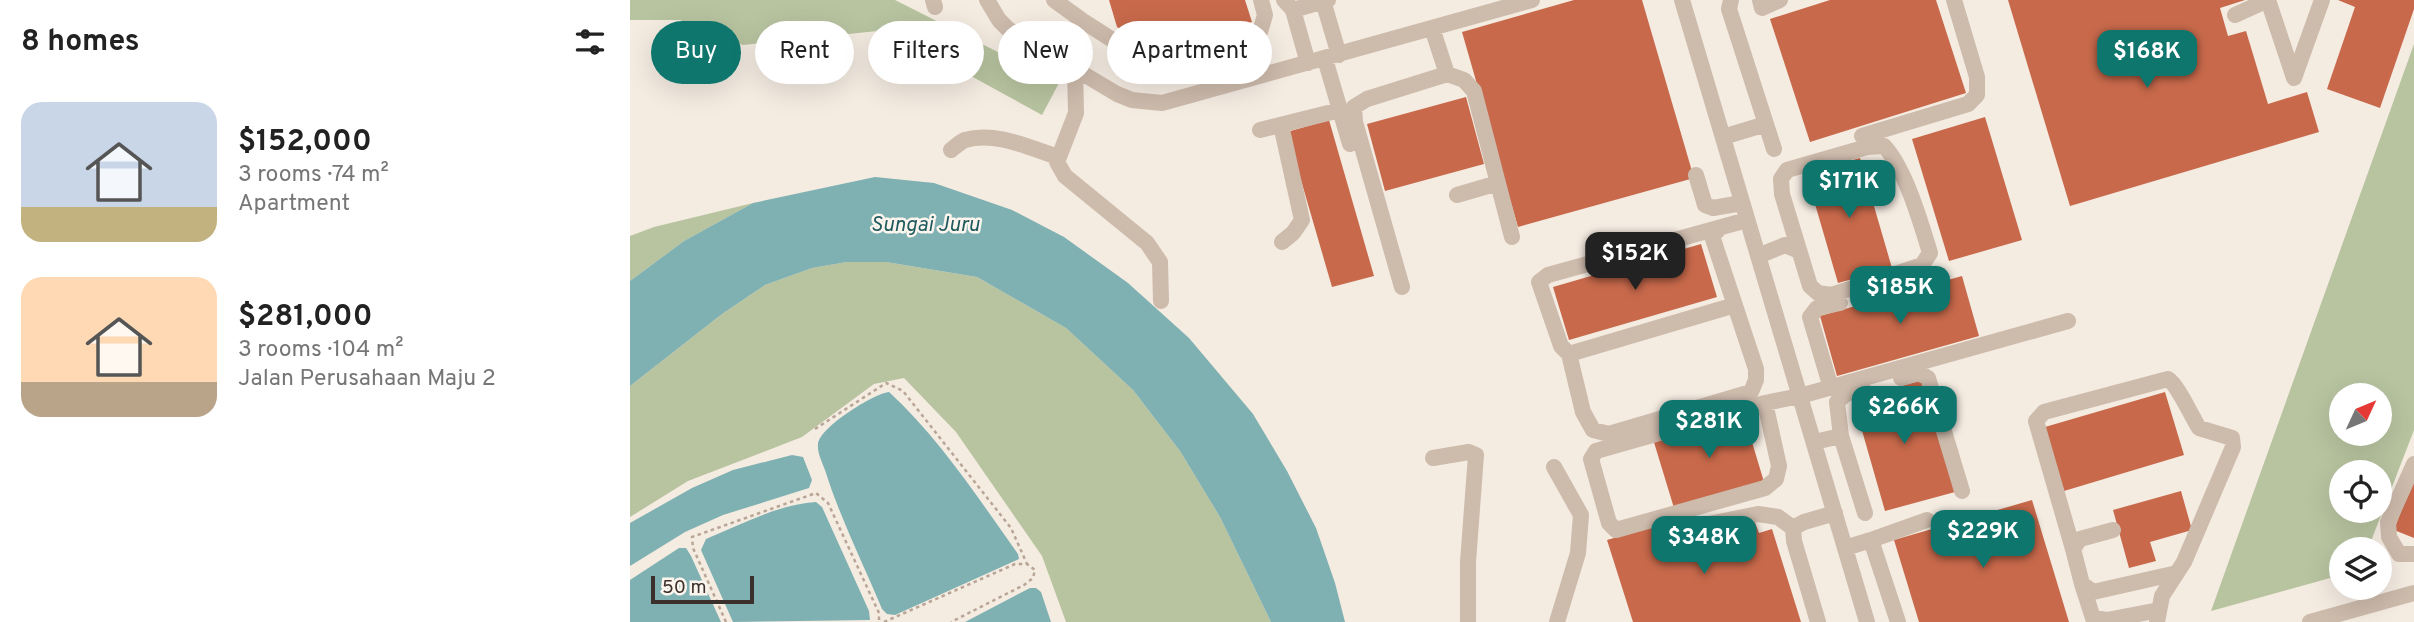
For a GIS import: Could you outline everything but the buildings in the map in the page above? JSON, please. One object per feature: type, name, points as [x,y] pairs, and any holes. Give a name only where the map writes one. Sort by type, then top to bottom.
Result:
[{"type":"street","points":[[987,0],[1000,21]]},
{"type":"street","points":[[1055,0],[1125,48],[1157,61],[1230,44],[1261,32],[1265,15],[1261,0]]},
{"type":"street","points":[[1093,79],[1132,100],[1162,103],[1532,0]]},
{"type":"street","points":[[1682,0],[1867,622]]},
{"type":"street","points":[[1731,0],[1729,9],[1774,149]]},
{"type":"street","points":[[1760,0],[1762,8],[1780,0]]},
{"type":"street","points":[[1861,135],[1968,104],[1977,95],[1977,77],[1954,0]]},
{"type":"street","points":[[2235,15],[2268,0],[2294,78],[2322,0]]},
{"type":"street","points":[[1308,64],[1288,5],[1326,1],[1340,110],[1381,253]]},
{"type":"street","points":[[1432,28],[1447,74]]},
{"type":"street","points":[[1402,287],[1355,122],[1354,107],[1367,99],[1447,74],[1464,80],[1474,91],[1513,237]]},
{"type":"street","points":[[1075,84],[1076,113],[1057,162],[1065,176],[1147,243],[1160,262],[1161,300]]},
{"type":"street","points":[[1261,130],[1340,110]]},
{"type":"street","points":[[1723,137],[1766,124]]},
{"type":"street","points":[[1280,125],[1302,220],[1282,242]]},
{"type":"street","points":[[951,150],[963,141],[988,138],[1058,158]]},
{"type":"street","points":[[1758,256],[1785,245],[1797,250],[1810,286],[1818,293],[1831,295],[1922,265],[1930,253],[1924,233],[1894,157],[1884,146],[1867,147],[1787,170],[1781,179],[1782,194],[1797,250]]},
{"type":"street","points":[[1696,175],[1705,205],[1713,208],[1742,203]]},
{"type":"street","points":[[1457,195],[1498,183]]},
{"type":"street","points":[[1720,228],[1712,236],[1756,369],[1756,380],[1751,391],[1609,434],[1593,430],[1583,412],[1569,354],[1561,346],[1539,282],[1548,275],[1747,220]]},
{"type":"street","points":[[1831,388],[1810,317],[1817,309],[1840,303]]},
{"type":"street","points":[[1569,354],[1735,305]]},
{"type":"street","points":[[1765,402],[1779,466],[1776,479],[1765,488],[1616,530],[1609,523],[1591,459],[1596,451],[1765,402],[1831,388],[2068,321]]},
{"type":"street","points":[[1865,513],[1841,436],[1837,402],[1846,394],[1919,373],[1928,378],[1962,491]]},
{"type":"street","points":[[2168,379],[2174,383],[2199,428],[2232,438],[2234,447],[2185,562],[2177,573],[2162,596],[2158,616],[2107,620],[2093,618],[2036,421],[2043,412],[2168,379]]},
{"type":"street","points":[[1814,442],[1841,436]]},
{"type":"street","points":[[1433,458],[1469,452],[1476,456],[1468,562],[1468,622]]},
{"type":"street","points":[[2414,464],[2388,522],[2389,537],[2399,554],[2414,554]]},
{"type":"street","points":[[1554,467],[1581,515],[1578,553],[1557,622]]},
{"type":"street","points":[[1793,528],[1835,513]]},
{"type":"street","points":[[1699,526],[1758,514],[1779,517],[1793,528],[1794,541],[1818,622]]},
{"type":"street","points":[[1845,548],[1927,520]]},
{"type":"street","points":[[2073,549],[2080,538],[2113,530]]},
{"type":"street","points":[[1871,540],[1898,622]]},
{"type":"street","points":[[2082,584],[2093,592],[2177,573]]},
{"type":"street","points":[[2310,622],[2414,593]]},
{"type":"path","points":[[815,429],[886,383],[903,391],[1010,528],[1027,564],[1035,570],[1033,578],[951,622]]},
{"type":"path","points":[[726,622],[694,548],[692,537],[816,493],[828,503],[881,622],[1016,564],[1027,564]]},
{"type":"green space","points":[[630,0],[895,0],[936,21],[868,21],[868,32],[854,33],[854,21],[755,21],[755,44],[743,45],[741,21],[630,20]]},
{"type":"green space","points":[[2414,44],[2414,430],[2392,487],[2392,460],[2329,460],[2329,523],[2378,523],[2373,537],[2329,537],[2329,578],[2211,611]]},
{"type":"green space","points":[[984,45],[998,52],[998,84],[1058,84],[1042,115],[984,83]]},
{"type":"green space","points":[[753,203],[684,241],[630,281],[630,236],[654,227]]},
{"type":"green space","points":[[847,262],[886,262],[977,277],[1066,328],[1133,390],[1180,451],[1220,517],[1271,622],[1066,622],[1042,556],[956,432],[904,378],[874,384],[802,437],[688,481],[630,517],[630,386],[722,314],[765,285],[812,268]]},
{"type":"water","name":"Sungai Juru","points":[[875,177],[934,183],[1012,210],[1064,237],[1128,283],[1189,338],[1253,414],[1287,471],[1316,528],[1345,622],[1271,622],[1220,517],[1180,451],[1133,390],[1066,328],[977,277],[886,262],[847,262],[812,268],[765,285],[722,314],[630,386],[630,281],[684,241],[753,203]]},
{"type":"water","points":[[889,392],[925,429],[958,470],[1019,559],[895,615],[887,614],[882,609],[838,506],[818,447],[821,437],[837,421],[860,405]]},
{"type":"water","points":[[792,455],[803,457],[812,480],[809,488],[723,515],[685,532],[630,566],[630,523],[692,488],[733,470]]},
{"type":"water","points":[[816,502],[822,507],[869,611],[870,620],[733,622],[701,550],[706,539],[774,511]]},
{"type":"water","points":[[679,548],[686,548],[691,556],[721,622],[630,622],[630,580]]},
{"type":"water","points":[[1030,588],[1041,592],[1051,622],[965,622]]}]
